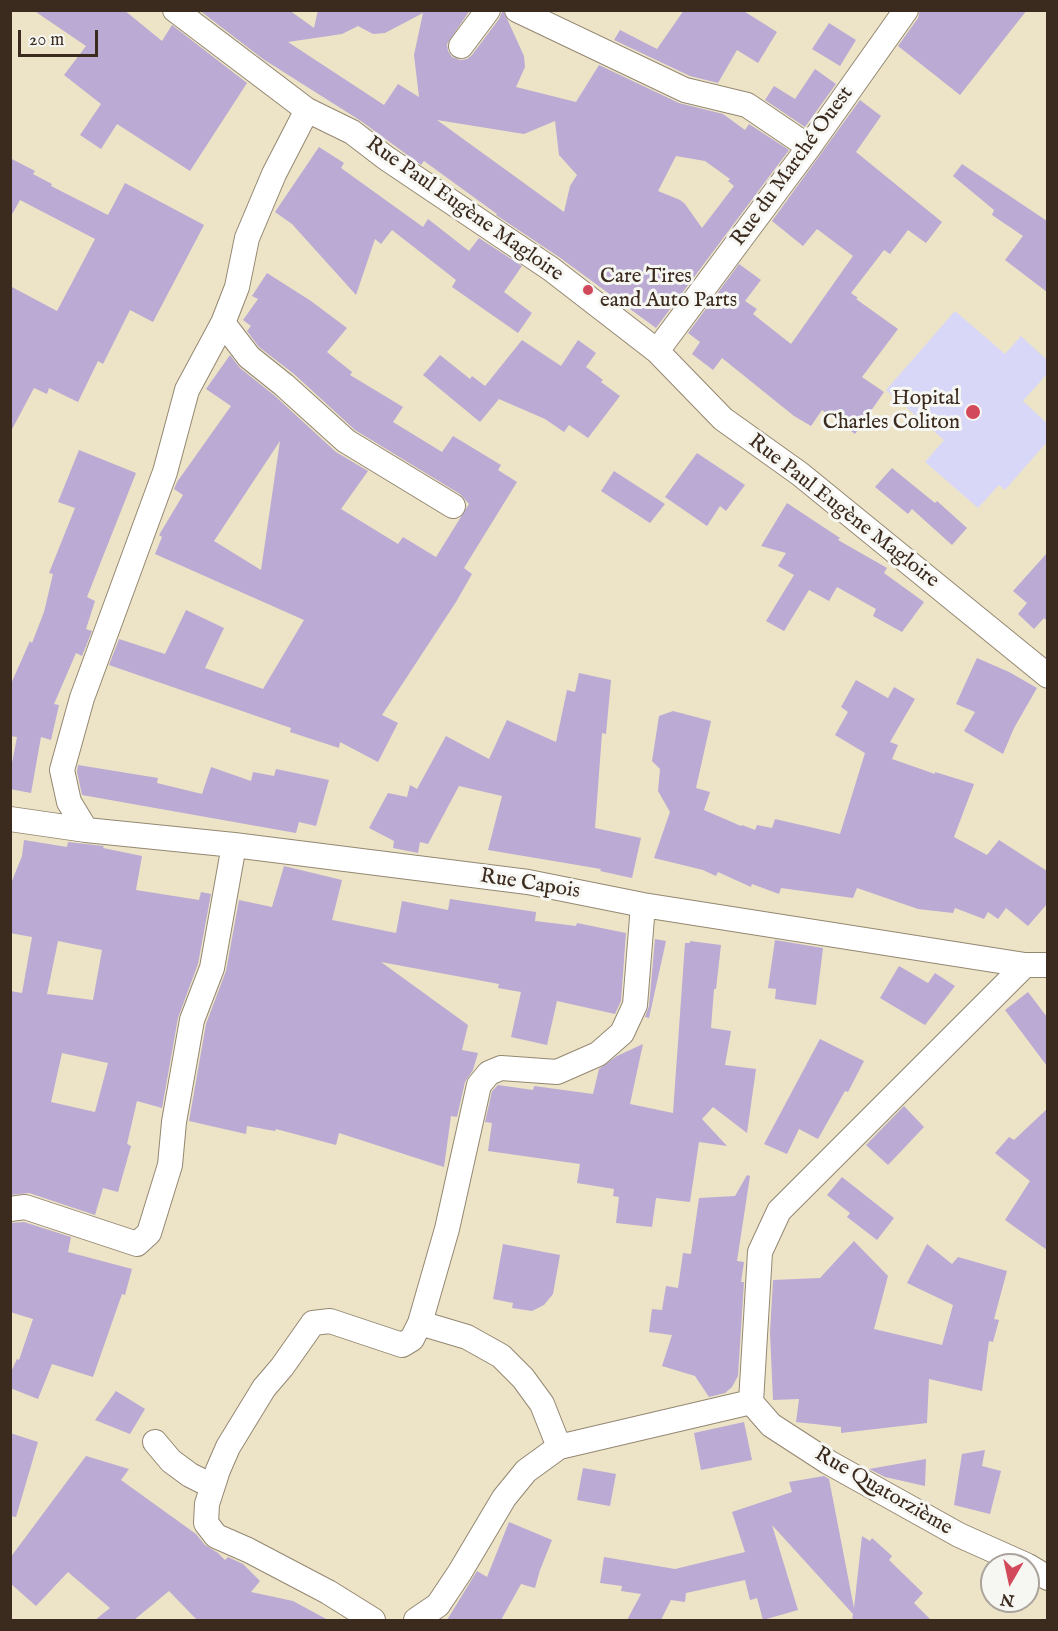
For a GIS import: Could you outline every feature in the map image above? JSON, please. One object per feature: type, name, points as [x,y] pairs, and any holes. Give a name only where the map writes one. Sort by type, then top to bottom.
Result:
[{"type":"street","name":"Rue Paul Eugène Magloire","points":[[175,10],[307,110],[352,132],[386,158],[536,258],[657,351],[723,419],[800,474],[1047,676]]},
{"type":"street","points":[[461,46],[488,10]]},
{"type":"street","points":[[517,10],[685,90],[747,105],[808,147]]},
{"type":"street","name":"Rue du Marché Ouest","points":[[657,351],[906,10]]},
{"type":"street","points":[[86,830],[69,802],[62,770],[71,734],[104,634],[165,472],[187,390],[223,322],[237,287],[247,238],[274,174],[307,110]]},
{"type":"street","points":[[223,322],[249,357],[346,441],[453,506]]},
{"type":"street","name":"Rue Capois","points":[[10,819],[528,882],[643,905],[1036,965]]},
{"type":"street","points":[[10,1209],[25,1207],[137,1244],[149,1233],[170,1165],[174,1122],[192,1020],[212,968],[234,845]]},
{"type":"street","points":[[373,1620],[328,1592],[216,1536],[206,1523],[207,1504],[212,1486],[228,1447],[264,1388],[313,1323],[330,1322],[402,1345],[412,1339],[420,1323],[458,1186],[479,1085],[489,1073],[501,1068],[557,1072],[598,1054],[622,1032],[635,1005],[643,905]]},
{"type":"street","points":[[416,1620],[438,1605],[504,1498],[518,1480],[526,1471],[559,1447],[751,1402],[760,1252],[779,1212],[1036,965]]},
{"type":"street","points":[[420,1323],[467,1337],[501,1356],[523,1378],[542,1404],[559,1447]]},
{"type":"street","name":"Rue Quatorzième","points":[[751,1402],[771,1425],[828,1462],[959,1535],[1000,1553]]},
{"type":"street","points":[[155,1442],[171,1461],[190,1475],[212,1486]]},
{"type":"shaded area","name":"Hopital Charles Coliton","points":[[955,311],[1005,354],[1021,336],[1047,360],[1047,374],[1023,401],[1047,423],[1047,442],[1005,490],[999,485],[978,508],[925,462],[944,440],[886,390]]},
{"type":"building","points":[[33,10],[124,10],[162,41],[172,25],[247,83],[190,171],[117,124],[101,149],[80,135],[101,104],[64,75],[86,46]]},
{"type":"building","points":[[199,10],[289,10],[314,28],[318,10],[470,10],[447,44],[452,57],[460,60],[472,55],[499,19],[503,10],[524,56],[525,67],[516,87],[576,102],[599,65],[679,103],[723,114],[745,130],[749,124],[789,150],[656,328],[424,161],[421,165],[361,121],[263,59]],"holes":[[[423,13],[414,55],[419,97],[398,84],[384,105],[288,42],[342,34],[358,26],[373,34],[385,33]],[[437,120],[524,134],[555,121],[559,155],[577,175],[570,186],[564,212]],[[676,156],[705,161],[730,179],[728,181],[734,186],[702,228],[685,204],[658,191]]]},
{"type":"building","points":[[684,10],[742,10],[777,32],[758,63],[737,50],[718,83],[690,76],[614,40],[620,30],[657,49]]},
{"type":"building","points":[[920,10],[1027,10],[960,95],[898,46],[918,18]]},
{"type":"building","points":[[829,23],[856,40],[840,66],[812,49]]},
{"type":"building","points":[[815,69],[836,84],[805,127],[765,100],[774,86],[795,99]]},
{"type":"building","points":[[860,100],[881,116],[856,152],[942,222],[926,243],[908,230],[890,254],[884,250],[851,293],[898,329],[862,377],[884,392],[855,434],[822,410],[811,426],[794,416],[722,358],[713,370],[692,354],[700,342],[688,333],[739,264],[761,280],[745,301],[757,309],[753,314],[791,344],[853,256],[817,229],[803,246],[772,221]]},
{"type":"building","points":[[319,147],[344,163],[341,168],[423,227],[428,219],[469,251],[479,238],[522,266],[504,292],[532,313],[518,333],[452,287],[456,280],[392,230],[381,244],[375,239],[356,295],[292,224],[275,212]]},
{"type":"building","points":[[10,158],[35,171],[33,174],[52,184],[51,186],[108,215],[125,183],[204,225],[153,322],[130,310],[103,364],[98,361],[78,402],[49,388],[47,394],[34,388],[10,433],[10,286],[57,311],[95,239],[20,200],[10,218]]},
{"type":"building","points":[[962,164],[1047,221],[1047,292],[1005,260],[1023,236],[992,215],[994,210],[953,176]]},
{"type":"building","points":[[267,273],[311,301],[347,328],[327,352],[352,372],[350,375],[403,407],[393,422],[442,452],[453,436],[501,465],[498,470],[517,482],[464,568],[472,574],[456,602],[382,715],[398,723],[378,762],[340,742],[339,748],[290,732],[291,728],[109,665],[119,639],[165,654],[186,610],[224,628],[205,668],[263,689],[304,620],[155,554],[162,537],[159,535],[183,495],[174,489],[177,482],[231,406],[206,389],[230,355],[240,368],[275,396],[336,452],[368,471],[341,509],[398,544],[403,537],[436,557],[469,504],[460,494],[355,430],[294,374],[259,347],[247,331],[251,326],[243,320],[258,299],[252,296]],"holes":[[[280,441],[261,570],[214,541]]]},
{"type":"building","points":[[522,340],[561,366],[578,340],[596,353],[586,367],[620,396],[588,438],[569,425],[564,432],[545,419],[499,399],[480,422],[423,375],[440,355],[470,379],[472,376],[485,386]]},
{"type":"building","points":[[79,450],[136,473],[87,597],[95,601],[86,629],[92,631],[82,656],[76,653],[54,704],[59,705],[51,740],[41,737],[31,793],[10,789],[10,773],[17,737],[10,736],[10,686],[30,641],[32,643],[44,612],[53,574],[49,573],[75,508],[58,502]]},
{"type":"building","points":[[697,453],[745,485],[726,511],[720,506],[707,526],[665,497]]},
{"type":"building","points":[[892,468],[935,503],[937,501],[967,528],[952,545],[912,509],[908,514],[875,487]]},
{"type":"building","points":[[614,471],[665,504],[650,523],[601,491]]},
{"type":"building","points":[[787,503],[840,538],[838,540],[887,568],[884,573],[924,602],[902,632],[873,616],[876,609],[837,587],[829,601],[809,590],[784,631],[766,621],[794,575],[778,566],[786,553],[761,546]]},
{"type":"building","points":[[1047,553],[1047,621],[1044,618],[1034,629],[1018,614],[1027,603],[1013,591]]},
{"type":"building","points":[[977,658],[1037,688],[1014,728],[1003,754],[964,731],[975,712],[956,704]]},
{"type":"building","points":[[579,673],[611,680],[606,734],[602,733],[595,828],[641,838],[632,878],[600,871],[601,869],[488,850],[502,796],[459,786],[428,844],[420,842],[418,853],[393,848],[394,841],[369,828],[388,793],[407,797],[410,785],[417,789],[446,736],[489,759],[507,720],[556,742],[567,690],[575,692]]},
{"type":"building","points":[[856,680],[888,698],[894,687],[915,699],[890,742],[898,745],[892,759],[935,774],[935,772],[974,784],[954,837],[987,855],[999,840],[1047,871],[1047,904],[1028,926],[1006,908],[998,919],[988,912],[984,919],[955,908],[953,913],[918,909],[857,888],[853,898],[781,888],[779,894],[752,884],[751,887],[718,872],[716,876],[703,870],[654,858],[670,812],[658,791],[660,769],[652,761],[659,716],[673,711],[711,721],[696,788],[710,792],[704,810],[755,830],[757,825],[772,828],[775,819],[840,834],[865,753],[835,735],[848,712],[841,707]]},
{"type":"building","points":[[78,765],[158,778],[157,783],[202,794],[211,767],[251,781],[253,772],[274,776],[276,769],[329,780],[316,826],[299,822],[296,833],[82,795],[77,772]]},
{"type":"building","points":[[24,840],[67,847],[68,842],[104,846],[103,848],[142,856],[136,890],[199,900],[201,892],[211,894],[198,964],[178,1018],[162,1108],[137,1101],[127,1144],[131,1146],[118,1192],[103,1188],[95,1215],[29,1193],[10,1195],[10,991],[22,993],[32,937],[10,933],[10,886],[22,856]],"holes":[[[58,941],[102,950],[93,1000],[47,994]],[[62,1053],[108,1063],[95,1112],[51,1102]]]},
{"type":"building","points":[[284,866],[342,880],[332,920],[396,933],[402,901],[448,910],[450,899],[536,912],[535,921],[576,926],[577,923],[626,933],[621,1001],[615,1014],[557,1001],[547,1045],[511,1037],[521,992],[498,988],[499,984],[381,962],[468,1025],[462,1050],[478,1053],[473,1070],[465,1082],[457,1117],[451,1116],[444,1167],[339,1133],[336,1145],[276,1129],[275,1131],[247,1126],[246,1134],[189,1121],[206,1024],[226,971],[239,900],[272,907]]},
{"type":"building","points":[[655,939],[666,941],[649,1018],[645,1017],[649,1006]]},
{"type":"building","points":[[775,940],[823,948],[816,1005],[775,999],[776,989],[768,988]]},
{"type":"building","points":[[690,941],[721,945],[711,1028],[731,1031],[725,1065],[756,1069],[747,1133],[713,1107],[702,1119],[727,1146],[699,1142],[690,1202],[656,1198],[652,1227],[616,1223],[619,1197],[613,1196],[614,1189],[577,1183],[580,1164],[488,1151],[492,1123],[485,1122],[492,1091],[498,1085],[533,1090],[534,1086],[593,1094],[599,1069],[617,1056],[643,1044],[630,1104],[673,1113],[685,943],[690,943]]},
{"type":"building","points":[[899,966],[928,983],[935,973],[955,986],[925,1025],[880,998]]},
{"type":"building","points":[[1028,992],[1047,1017],[1047,1066],[1005,1010]]},
{"type":"building","points":[[820,1039],[864,1061],[848,1092],[845,1091],[818,1139],[799,1129],[787,1154],[764,1144]]},
{"type":"building","points":[[904,1106],[924,1127],[888,1165],[866,1145]]},
{"type":"building","points":[[1047,1109],[1047,1250],[1005,1220],[1030,1181],[995,1153],[1009,1137],[1014,1140]]},
{"type":"building","points":[[747,1175],[750,1176],[737,1261],[744,1262],[741,1282],[744,1282],[738,1376],[732,1387],[725,1393],[709,1397],[695,1376],[662,1366],[672,1335],[649,1332],[652,1309],[662,1310],[666,1286],[678,1288],[683,1253],[691,1254],[699,1198],[735,1196]]},
{"type":"building","points":[[842,1177],[894,1218],[877,1240],[847,1217],[850,1213],[827,1195]]},
{"type":"building","points":[[24,1222],[71,1237],[68,1252],[132,1269],[125,1295],[122,1294],[93,1377],[52,1364],[38,1399],[10,1388],[10,1374],[17,1359],[19,1360],[33,1319],[10,1312],[10,1223]]},
{"type":"building","points":[[854,1241],[888,1276],[874,1329],[942,1345],[953,1305],[907,1283],[927,1244],[952,1264],[958,1257],[1007,1271],[994,1319],[999,1320],[993,1342],[989,1341],[982,1391],[929,1379],[927,1423],[841,1433],[841,1427],[796,1422],[799,1399],[773,1400],[770,1332],[773,1280],[820,1278]]},
{"type":"building","points":[[503,1244],[560,1255],[553,1294],[544,1305],[532,1311],[512,1308],[513,1303],[493,1299]]},
{"type":"building","points":[[116,1391],[145,1409],[130,1434],[95,1420]]},
{"type":"building","points":[[744,1422],[752,1460],[701,1470],[694,1433]]},
{"type":"building","points":[[10,1433],[38,1442],[16,1517],[10,1516]]},
{"type":"building","points":[[985,1450],[982,1466],[1001,1471],[990,1514],[954,1505],[962,1454]]},
{"type":"building","points":[[86,1456],[129,1469],[121,1480],[196,1534],[205,1545],[225,1560],[228,1557],[243,1564],[260,1581],[251,1592],[293,1601],[328,1620],[197,1620],[169,1591],[134,1620],[95,1620],[110,1608],[68,1572],[36,1606],[10,1583],[10,1558]]},
{"type":"building","points":[[926,1459],[925,1486],[885,1477],[869,1469]]},
{"type":"building","points":[[583,1468],[616,1474],[610,1506],[577,1500]]},
{"type":"building","points":[[824,1476],[829,1479],[854,1608],[862,1536],[870,1541],[872,1538],[892,1556],[889,1560],[923,1593],[914,1603],[931,1620],[852,1620],[853,1614],[772,1525],[798,1610],[763,1620],[757,1598],[750,1600],[745,1580],[686,1593],[685,1602],[671,1600],[661,1620],[627,1620],[641,1594],[621,1591],[622,1586],[600,1583],[604,1557],[675,1569],[745,1552],[732,1512],[792,1492],[789,1482]]},
{"type":"building","points":[[509,1522],[552,1540],[535,1588],[521,1584],[501,1620],[447,1620],[477,1571],[487,1577]]},
{"type":"place","name":"Care Tires eand Auto Parts","points":[[588,290]]},
{"type":"place","name":"Hopital Charles Coliton","points":[[973,412]]}]
